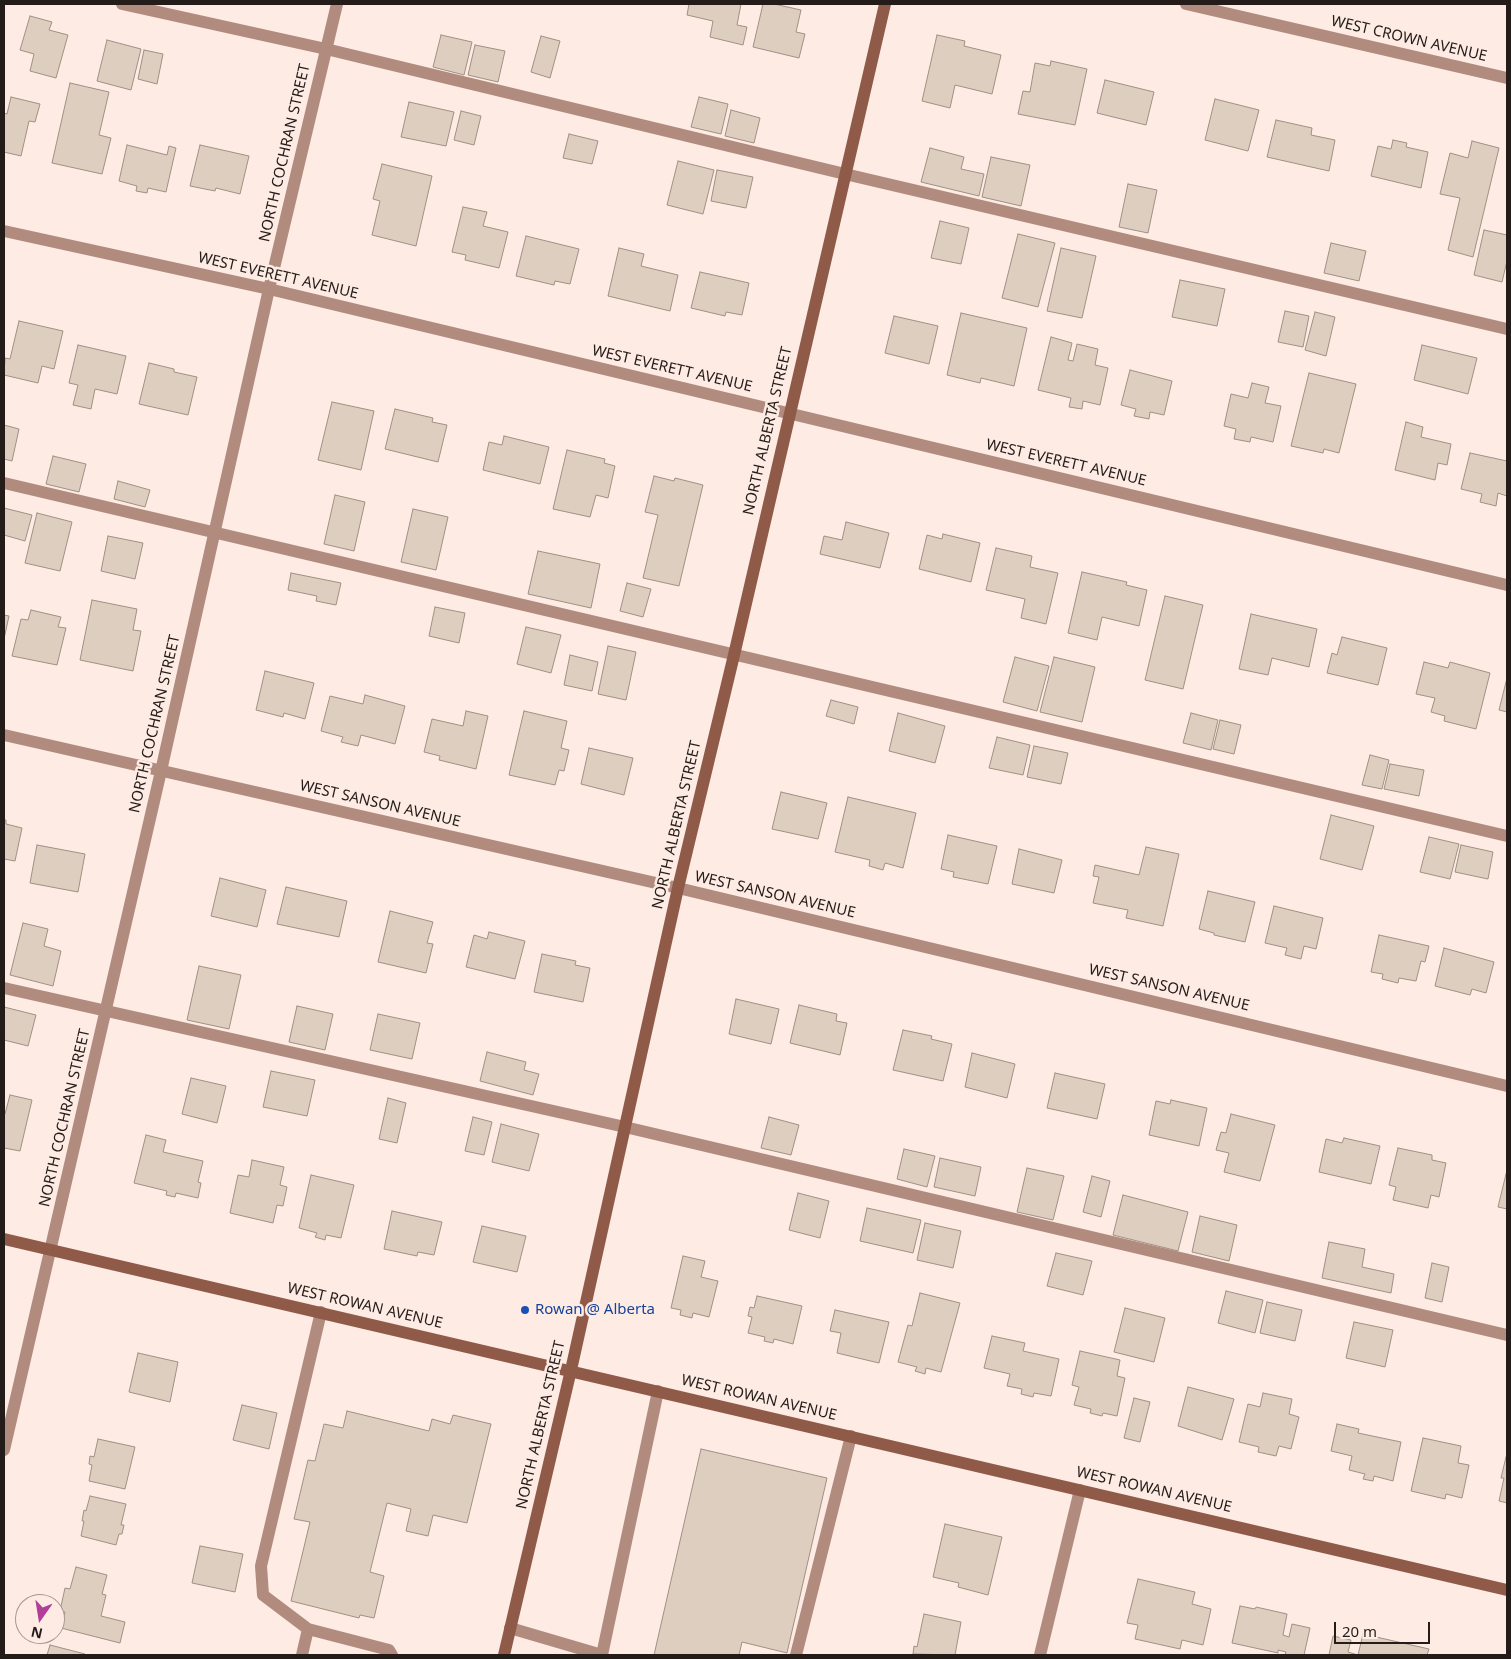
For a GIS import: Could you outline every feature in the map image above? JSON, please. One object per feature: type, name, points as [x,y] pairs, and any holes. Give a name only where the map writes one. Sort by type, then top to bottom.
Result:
[{"type":"main road","name":"NORTH ALBERTA STREET","points":[[504,1655],[678,888],[885,4]]},
{"type":"main road","name":"WEST ROWAN AVENUE","points":[[4,1239],[1507,1590]]},
{"type":"street","points":[[122,4],[326,49],[845,174],[1507,329]]},
{"type":"street","name":"NORTH COCHRAN STREET","points":[[4,1450],[106,1012],[269,290],[337,4]]},
{"type":"street","name":"WEST CROWN AVENUE","points":[[1186,4],[1507,78]]},
{"type":"street","name":"WEST EVERETT AVENUE","points":[[4,231],[269,290],[1507,584]]},
{"type":"street","points":[[4,483],[1507,836]]},
{"type":"street","name":"WEST SANSON AVENUE","points":[[4,735],[678,888],[1507,1086]]},
{"type":"street","points":[[4,988],[625,1127],[1507,1335]]},
{"type":"street","points":[[322,1312],[261,1566],[263,1595],[308,1629],[389,1650],[392,1655]]},
{"type":"street","points":[[510,1628],[602,1655],[658,1391]]},
{"type":"street","points":[[796,1655],[851,1436]]},
{"type":"street","points":[[1040,1655],[1080,1490]]},
{"type":"street","points":[[302,1655],[308,1629]]},
{"type":"building","points":[[689,4],[741,4],[737,25],[747,27],[743,45],[710,37],[713,21],[687,15]]},
{"type":"building","points":[[763,4],[774,4],[801,10],[796,32],[805,34],[799,58],[753,47]]},
{"type":"building","points":[[30,16],[52,22],[49,30],[68,35],[56,78],[30,71],[34,54],[20,50]]},
{"type":"building","points":[[441,35],[472,42],[464,75],[433,67]]},
{"type":"building","points":[[937,35],[965,41],[964,46],[1001,55],[992,94],[955,85],[950,108],[922,101]]},
{"type":"building","points":[[541,36],[560,41],[550,78],[531,72]]},
{"type":"building","points":[[107,40],[141,49],[131,90],[97,81]]},
{"type":"building","points":[[475,45],[505,51],[498,82],[468,75]]},
{"type":"building","points":[[144,50],[163,54],[157,84],[138,79]]},
{"type":"building","points":[[1051,61],[1087,69],[1075,125],[1018,114],[1023,91],[1030,92],[1035,63],[1050,66]]},
{"type":"building","points":[[1105,80],[1154,92],[1146,125],[1097,113]]},
{"type":"building","points":[[70,83],[109,92],[99,135],[111,138],[102,174],[52,163]]},
{"type":"building","points":[[11,97],[40,104],[35,122],[29,121],[21,156],[4,152],[4,113],[7,114]]},
{"type":"building","points":[[699,97],[728,104],[721,134],[691,127]]},
{"type":"building","points":[[1215,99],[1259,110],[1248,151],[1205,140]]},
{"type":"building","points":[[409,102],[454,112],[446,146],[401,137]]},
{"type":"building","points":[[731,110],[760,118],[754,143],[725,136]]},
{"type":"building","points":[[461,111],[481,116],[474,145],[454,140]]},
{"type":"building","points":[[1276,120],[1312,128],[1311,135],[1335,140],[1329,171],[1267,157]]},
{"type":"building","points":[[569,134],[598,141],[592,164],[563,158]]},
{"type":"building","points":[[1393,140],[1407,143],[1406,147],[1428,152],[1421,188],[1371,176],[1378,146],[1391,149]]},
{"type":"building","points":[[1472,141],[1499,148],[1473,257],[1448,250],[1460,198],[1440,194],[1450,153],[1468,158]]},
{"type":"building","points":[[127,145],[167,155],[169,146],[176,148],[166,192],[148,188],[147,193],[136,191],[137,186],[119,181]]},
{"type":"building","points":[[200,145],[249,156],[240,194],[216,188],[215,191],[190,186]]},
{"type":"building","points":[[930,148],[964,157],[961,169],[984,174],[979,196],[921,182]]},
{"type":"building","points":[[991,157],[1030,165],[1021,206],[982,197]]},
{"type":"building","points":[[678,161],[714,170],[703,214],[667,205]]},
{"type":"building","points":[[382,164],[432,176],[416,246],[372,235],[380,201],[373,199]]},
{"type":"building","points":[[717,170],[753,177],[746,208],[711,201]]},
{"type":"building","points":[[1128,184],[1157,190],[1148,233],[1119,227]]},
{"type":"building","points":[[463,207],[487,212],[483,226],[508,232],[499,268],[465,260],[466,255],[452,252]]},
{"type":"building","points":[[940,221],[969,228],[961,264],[931,258]]},
{"type":"building","points":[[1484,230],[1507,235],[1507,261],[1502,282],[1474,275]]},
{"type":"building","points":[[1018,234],[1055,243],[1038,307],[1002,298]]},
{"type":"building","points":[[526,236],[579,249],[570,284],[555,281],[554,285],[516,276]]},
{"type":"building","points":[[1331,243],[1366,251],[1359,281],[1324,273]]},
{"type":"building","points":[[619,248],[644,254],[641,266],[678,275],[670,311],[608,296]]},
{"type":"building","points":[[1061,248],[1096,256],[1082,318],[1047,311]]},
{"type":"building","points":[[700,272],[749,283],[742,315],[726,312],[725,316],[691,308]]},
{"type":"building","points":[[1180,280],[1225,289],[1217,326],[1172,317]]},
{"type":"building","points":[[1285,311],[1309,316],[1303,347],[1278,342]]},
{"type":"building","points":[[1315,312],[1335,317],[1326,356],[1305,350]]},
{"type":"building","points":[[961,313],[1027,328],[1014,386],[981,378],[980,383],[947,375]]},
{"type":"building","points":[[894,316],[938,326],[929,364],[885,353]]},
{"type":"building","points":[[19,321],[63,331],[54,369],[42,366],[38,383],[4,375],[5,358],[10,359]]},
{"type":"building","points":[[1051,337],[1072,343],[1068,360],[1073,361],[1077,344],[1098,349],[1095,365],[1108,368],[1100,405],[1083,401],[1082,409],[1069,407],[1071,398],[1038,390]]},
{"type":"building","points":[[78,345],[126,356],[117,394],[95,389],[91,409],[73,405],[78,385],[69,383]]},
{"type":"building","points":[[1422,345],[1477,358],[1468,394],[1414,380]]},
{"type":"building","points":[[149,363],[174,369],[174,372],[197,377],[188,415],[139,404]]},
{"type":"building","points":[[1130,370],[1172,381],[1164,415],[1150,412],[1149,419],[1134,416],[1136,409],[1121,405]]},
{"type":"building","points":[[1309,373],[1356,384],[1339,453],[1324,449],[1323,453],[1291,446]]},
{"type":"building","points":[[1252,383],[1269,387],[1265,403],[1281,406],[1273,442],[1251,437],[1250,442],[1234,439],[1236,429],[1224,426],[1231,394],[1248,398]]},
{"type":"building","points":[[332,402],[374,411],[361,470],[318,460]]},
{"type":"building","points":[[395,409],[433,418],[432,422],[447,425],[438,462],[385,449]]},
{"type":"building","points":[[1406,422],[1423,427],[1421,437],[1451,444],[1447,465],[1438,463],[1435,480],[1395,470]]},
{"type":"building","points":[[4,425],[19,429],[12,461],[4,459]]},
{"type":"building","points":[[504,436],[549,447],[540,484],[483,470],[489,442],[502,445]]},
{"type":"building","points":[[567,450],[605,459],[604,463],[615,466],[608,498],[596,495],[590,517],[553,509]]},
{"type":"building","points":[[1470,453],[1507,461],[1507,496],[1498,493],[1496,506],[1480,502],[1482,494],[1461,489]]},
{"type":"building","points":[[53,456],[86,464],[79,492],[46,484]]},
{"type":"building","points":[[654,476],[674,481],[675,478],[703,485],[679,586],[643,578],[658,515],[645,512]]},
{"type":"building","points":[[118,481],[150,490],[145,507],[114,499]]},
{"type":"building","points":[[335,495],[365,502],[354,551],[324,544]]},
{"type":"building","points":[[4,508],[32,515],[25,541],[4,535]]},
{"type":"building","points":[[413,509],[448,517],[436,570],[401,562]]},
{"type":"building","points":[[37,513],[72,522],[60,571],[25,563]]},
{"type":"building","points":[[846,522],[889,533],[880,568],[820,554],[824,536],[842,540]]},
{"type":"building","points":[[943,534],[980,543],[971,582],[919,569],[927,535],[942,539]]},
{"type":"building","points":[[108,536],[143,543],[135,579],[101,571]]},
{"type":"building","points":[[996,548],[1032,556],[1030,567],[1058,573],[1046,624],[1021,618],[1025,599],[986,590]]},
{"type":"building","points":[[538,551],[600,564],[591,608],[528,594]]},
{"type":"building","points":[[1082,572],[1127,582],[1126,585],[1147,590],[1139,626],[1102,617],[1097,640],[1068,633]]},
{"type":"building","points":[[291,573],[341,583],[336,605],[316,601],[317,596],[288,590]]},
{"type":"building","points":[[627,583],[651,589],[643,617],[620,611]]},
{"type":"building","points":[[1165,596],[1203,605],[1183,689],[1145,680]]},
{"type":"building","points":[[92,600],[137,609],[133,630],[141,631],[133,671],[80,660]]},
{"type":"building","points":[[435,607],[465,613],[459,643],[429,636]]},
{"type":"building","points":[[31,610],[61,617],[58,627],[66,628],[57,665],[12,656],[21,619],[28,620]]},
{"type":"building","points":[[1251,614],[1317,629],[1309,667],[1272,658],[1268,675],[1239,669]]},
{"type":"building","points":[[4,615],[9,616],[4,639]]},
{"type":"building","points":[[526,627],[561,635],[551,673],[517,664]]},
{"type":"building","points":[[1342,637],[1387,648],[1378,685],[1327,673],[1332,653],[1337,655]]},
{"type":"building","points":[[608,646],[636,652],[626,700],[598,694]]},
{"type":"building","points":[[570,655],[598,662],[592,691],[564,685]]},
{"type":"building","points":[[1015,657],[1049,666],[1037,711],[1003,702]]},
{"type":"building","points":[[1054,657],[1095,667],[1082,722],[1040,712]]},
{"type":"building","points":[[1424,662],[1448,668],[1450,662],[1490,673],[1476,729],[1444,721],[1445,716],[1431,712],[1435,698],[1416,694]]},
{"type":"building","points":[[265,671],[314,683],[305,719],[284,713],[283,717],[256,710]]},
{"type":"building","points":[[1507,678],[1507,712],[1499,710]]},
{"type":"building","points":[[365,695],[405,706],[395,744],[361,735],[358,746],[341,742],[343,737],[321,731],[330,696],[363,704]]},
{"type":"building","points":[[831,700],[858,707],[854,724],[826,716]]},
{"type":"building","points":[[466,711],[488,716],[476,769],[439,760],[440,756],[424,752],[432,719],[463,726]]},
{"type":"building","points":[[524,711],[567,721],[561,748],[569,750],[564,771],[559,770],[555,785],[509,775]]},
{"type":"building","points":[[898,713],[945,726],[935,763],[889,751]]},
{"type":"building","points":[[1191,713],[1218,720],[1211,750],[1183,743]]},
{"type":"building","points":[[1220,720],[1241,725],[1234,754],[1213,749]]},
{"type":"building","points":[[997,737],[1030,745],[1023,775],[989,768]]},
{"type":"building","points":[[1034,746],[1068,753],[1061,784],[1027,777]]},
{"type":"building","points":[[589,748],[633,758],[624,795],[581,784]]},
{"type":"building","points":[[1370,755],[1389,760],[1382,789],[1362,785]]},
{"type":"building","points":[[1390,764],[1424,770],[1419,796],[1384,789]]},
{"type":"building","points":[[781,792],[827,803],[818,839],[772,829]]},
{"type":"building","points":[[848,797],[916,813],[903,868],[885,863],[883,870],[869,866],[870,860],[835,852]]},
{"type":"building","points":[[1331,815],[1374,826],[1362,870],[1320,859]]},
{"type":"building","points":[[4,820],[6,820],[6,824],[22,828],[15,861],[4,859]]},
{"type":"building","points":[[948,835],[997,846],[988,884],[953,877],[954,872],[941,869]]},
{"type":"building","points":[[1429,837],[1459,844],[1450,879],[1420,872]]},
{"type":"building","points":[[37,845],[85,854],[78,892],[30,883]]},
{"type":"building","points":[[1461,845],[1493,852],[1488,879],[1455,872]]},
{"type":"building","points":[[1146,847],[1179,854],[1163,926],[1126,918],[1128,910],[1093,903],[1099,877],[1093,876],[1095,865],[1139,875]]},
{"type":"building","points":[[1019,849],[1062,860],[1054,893],[1012,884]]},
{"type":"building","points":[[220,878],[266,890],[257,927],[211,916]]},
{"type":"building","points":[[286,887],[347,901],[339,937],[277,924]]},
{"type":"building","points":[[1208,891],[1255,902],[1245,942],[1214,935],[1214,933],[1199,929]]},
{"type":"building","points":[[1274,906],[1323,918],[1316,949],[1304,946],[1301,959],[1285,955],[1287,948],[1265,943]]},
{"type":"building","points":[[390,911],[433,922],[427,943],[433,944],[426,973],[378,962]]},
{"type":"building","points":[[23,923],[48,929],[44,946],[61,951],[53,986],[10,975]]},
{"type":"building","points":[[489,932],[525,941],[515,979],[466,967],[474,935],[487,939]]},
{"type":"building","points":[[1379,935],[1429,946],[1425,962],[1421,961],[1416,981],[1399,978],[1398,983],[1382,979],[1383,974],[1371,972]]},
{"type":"building","points":[[1444,948],[1494,962],[1486,993],[1472,989],[1470,995],[1435,986]]},
{"type":"building","points":[[542,954],[576,961],[575,965],[590,968],[583,1002],[534,992]]},
{"type":"building","points":[[199,966],[241,975],[229,1029],[187,1020]]},
{"type":"building","points":[[736,999],[779,1009],[771,1044],[729,1034]]},
{"type":"building","points":[[799,1005],[837,1014],[836,1021],[847,1023],[840,1055],[790,1043]]},
{"type":"building","points":[[297,1006],[333,1014],[325,1050],[289,1042]]},
{"type":"building","points":[[4,1007],[36,1015],[28,1046],[4,1040]]},
{"type":"building","points":[[378,1014],[420,1023],[412,1059],[370,1050]]},
{"type":"building","points":[[903,1030],[932,1036],[931,1039],[952,1044],[943,1081],[893,1070]]},
{"type":"building","points":[[487,1052],[526,1062],[524,1070],[539,1074],[533,1095],[480,1081]]},
{"type":"building","points":[[972,1053],[1015,1064],[1007,1098],[965,1087]]},
{"type":"building","points":[[271,1071],[315,1080],[307,1116],[263,1107]]},
{"type":"building","points":[[1055,1073],[1105,1084],[1097,1119],[1047,1108]]},
{"type":"building","points":[[191,1078],[226,1086],[217,1123],[182,1114]]},
{"type":"building","points":[[10,1095],[32,1100],[20,1151],[4,1148],[4,1113]]},
{"type":"building","points":[[388,1098],[406,1103],[397,1143],[379,1139]]},
{"type":"building","points":[[1171,1100],[1207,1108],[1199,1146],[1149,1135],[1156,1101],[1170,1104]]},
{"type":"building","points":[[1231,1114],[1275,1125],[1260,1181],[1224,1172],[1229,1153],[1216,1150],[1221,1132],[1226,1133]]},
{"type":"building","points":[[473,1117],[492,1122],[484,1155],[465,1151]]},
{"type":"building","points":[[769,1117],[799,1125],[791,1155],[761,1148]]},
{"type":"building","points":[[501,1124],[539,1134],[529,1171],[492,1162]]},
{"type":"building","points":[[146,1135],[166,1140],[163,1152],[203,1161],[198,1182],[201,1183],[198,1198],[176,1193],[175,1197],[166,1195],[167,1191],[134,1183]]},
{"type":"building","points":[[1344,1138],[1380,1146],[1371,1184],[1319,1172],[1326,1139],[1342,1143]]},
{"type":"building","points":[[1398,1148],[1432,1155],[1432,1160],[1446,1163],[1439,1197],[1431,1195],[1428,1208],[1393,1200],[1396,1187],[1389,1185]]},
{"type":"building","points":[[904,1149],[935,1156],[927,1187],[897,1179]]},
{"type":"building","points":[[940,1158],[981,1167],[975,1196],[934,1187]]},
{"type":"building","points":[[252,1160],[284,1167],[280,1185],[287,1187],[283,1206],[277,1205],[273,1223],[230,1213],[238,1175],[249,1177]]},
{"type":"building","points":[[1027,1168],[1064,1176],[1053,1220],[1017,1212]]},
{"type":"building","points":[[1507,1170],[1507,1209],[1498,1207]]},
{"type":"building","points":[[311,1175],[354,1185],[341,1238],[326,1235],[325,1240],[315,1237],[317,1233],[299,1228]]},
{"type":"building","points":[[1092,1176],[1110,1181],[1101,1217],[1083,1212]]},
{"type":"building","points":[[798,1193],[829,1201],[820,1238],[789,1230]]},
{"type":"building","points":[[1123,1195],[1188,1212],[1178,1251],[1113,1235]]},
{"type":"building","points":[[867,1208],[921,1220],[913,1253],[860,1241]]},
{"type":"building","points":[[392,1211],[442,1222],[434,1255],[418,1252],[417,1256],[384,1249]]},
{"type":"building","points":[[1200,1216],[1237,1225],[1229,1261],[1192,1252]]},
{"type":"building","points":[[925,1223],[961,1231],[953,1268],[917,1260]]},
{"type":"building","points":[[482,1226],[526,1236],[517,1272],[473,1262]]},
{"type":"building","points":[[1329,1242],[1365,1249],[1362,1267],[1394,1274],[1391,1293],[1322,1278]]},
{"type":"building","points":[[1056,1253],[1092,1261],[1083,1295],[1047,1286]]},
{"type":"building","points":[[683,1256],[705,1261],[701,1277],[718,1281],[709,1317],[693,1313],[692,1318],[680,1315],[681,1310],[671,1308]]},
{"type":"building","points":[[1432,1263],[1449,1267],[1442,1302],[1425,1298]]},
{"type":"building","points":[[1226,1291],[1263,1300],[1255,1333],[1218,1323]]},
{"type":"building","points":[[920,1293],[960,1303],[941,1372],[926,1368],[925,1374],[915,1371],[917,1367],[898,1362],[908,1325],[912,1326]]},
{"type":"building","points":[[757,1296],[802,1306],[793,1344],[774,1339],[773,1343],[764,1341],[765,1337],[748,1333],[752,1317],[748,1316],[750,1307],[754,1308]]},
{"type":"building","points":[[1267,1302],[1302,1310],[1295,1341],[1260,1333]]},
{"type":"building","points":[[1125,1308],[1165,1318],[1154,1362],[1114,1352]]},
{"type":"building","points":[[835,1310],[889,1322],[879,1363],[837,1353],[841,1333],[830,1331]]},
{"type":"building","points":[[1354,1322],[1393,1330],[1385,1367],[1346,1358]]},
{"type":"building","points":[[992,1336],[1025,1343],[1023,1351],[1059,1359],[1051,1396],[1034,1393],[1033,1397],[1021,1394],[1022,1389],[1007,1386],[1010,1374],[984,1368]]},
{"type":"building","points":[[1080,1351],[1120,1360],[1117,1376],[1125,1378],[1117,1416],[1103,1413],[1102,1416],[1090,1413],[1091,1409],[1074,1405],[1079,1387],[1072,1385]]},
{"type":"building","points":[[138,1353],[178,1362],[170,1402],[129,1392]]},
{"type":"building","points":[[1188,1387],[1234,1399],[1222,1440],[1178,1426]]},
{"type":"building","points":[[1263,1393],[1292,1399],[1289,1414],[1299,1417],[1291,1449],[1279,1446],[1276,1456],[1258,1452],[1259,1447],[1239,1442],[1248,1404],[1260,1407]]},
{"type":"building","points":[[1134,1398],[1150,1402],[1140,1442],[1124,1438]]},
{"type":"building","points":[[242,1405],[277,1413],[269,1449],[233,1440]]},
{"type":"building","points":[[347,1411],[429,1431],[432,1419],[450,1424],[453,1415],[491,1424],[467,1523],[433,1515],[428,1536],[406,1531],[411,1509],[387,1503],[370,1572],[384,1576],[374,1618],[360,1615],[359,1618],[291,1601],[310,1522],[294,1519],[308,1460],[315,1461],[324,1424],[343,1428]]},
{"type":"building","points":[[1337,1424],[1359,1429],[1358,1433],[1401,1442],[1393,1481],[1374,1476],[1373,1481],[1363,1479],[1365,1474],[1349,1470],[1352,1456],[1331,1451]]},
{"type":"building","points":[[1423,1438],[1461,1446],[1458,1463],[1469,1465],[1462,1498],[1446,1494],[1445,1499],[1411,1491]]},
{"type":"building","points":[[98,1439],[135,1447],[125,1489],[89,1481],[92,1465],[89,1464],[90,1456],[94,1457]]},
{"type":"building","points":[[701,1449],[827,1478],[787,1653],[742,1642],[739,1655],[654,1655]]},
{"type":"building","points":[[1506,1457],[1507,1503],[1499,1501],[1504,1478],[1501,1478]]},
{"type":"building","points":[[90,1496],[126,1504],[121,1525],[124,1525],[122,1534],[119,1534],[116,1545],[81,1536],[84,1510],[86,1511]]},
{"type":"building","points":[[945,1524],[1002,1537],[988,1595],[958,1587],[959,1583],[933,1577]]},
{"type":"building","points":[[200,1546],[243,1554],[235,1592],[192,1583]]},
{"type":"building","points":[[76,1567],[107,1575],[102,1594],[106,1595],[101,1616],[125,1622],[120,1643],[65,1629],[64,1594],[65,1588],[70,1589]]},
{"type":"building","points":[[1138,1579],[1195,1592],[1192,1604],[1211,1609],[1203,1645],[1182,1640],[1180,1649],[1135,1639],[1138,1625],[1127,1623]]},
{"type":"building","points":[[1240,1606],[1255,1609],[1256,1607],[1287,1614],[1283,1635],[1289,1637],[1292,1624],[1310,1628],[1304,1655],[1285,1655],[1286,1652],[1278,1650],[1278,1653],[1232,1643]]},
{"type":"building","points":[[924,1614],[961,1622],[955,1655],[913,1654],[914,1646],[917,1647]]},
{"type":"building","points":[[1363,1634],[1429,1649],[1427,1655],[1358,1655]]},
{"type":"building","points":[[1333,1636],[1351,1640],[1348,1652],[1358,1655],[1329,1655]]},
{"type":"building","points":[[50,1645],[85,1654],[85,1655],[47,1655]]},
{"type":"place","name":"Rowan @ Alberta","points":[[525,1310]]}]
